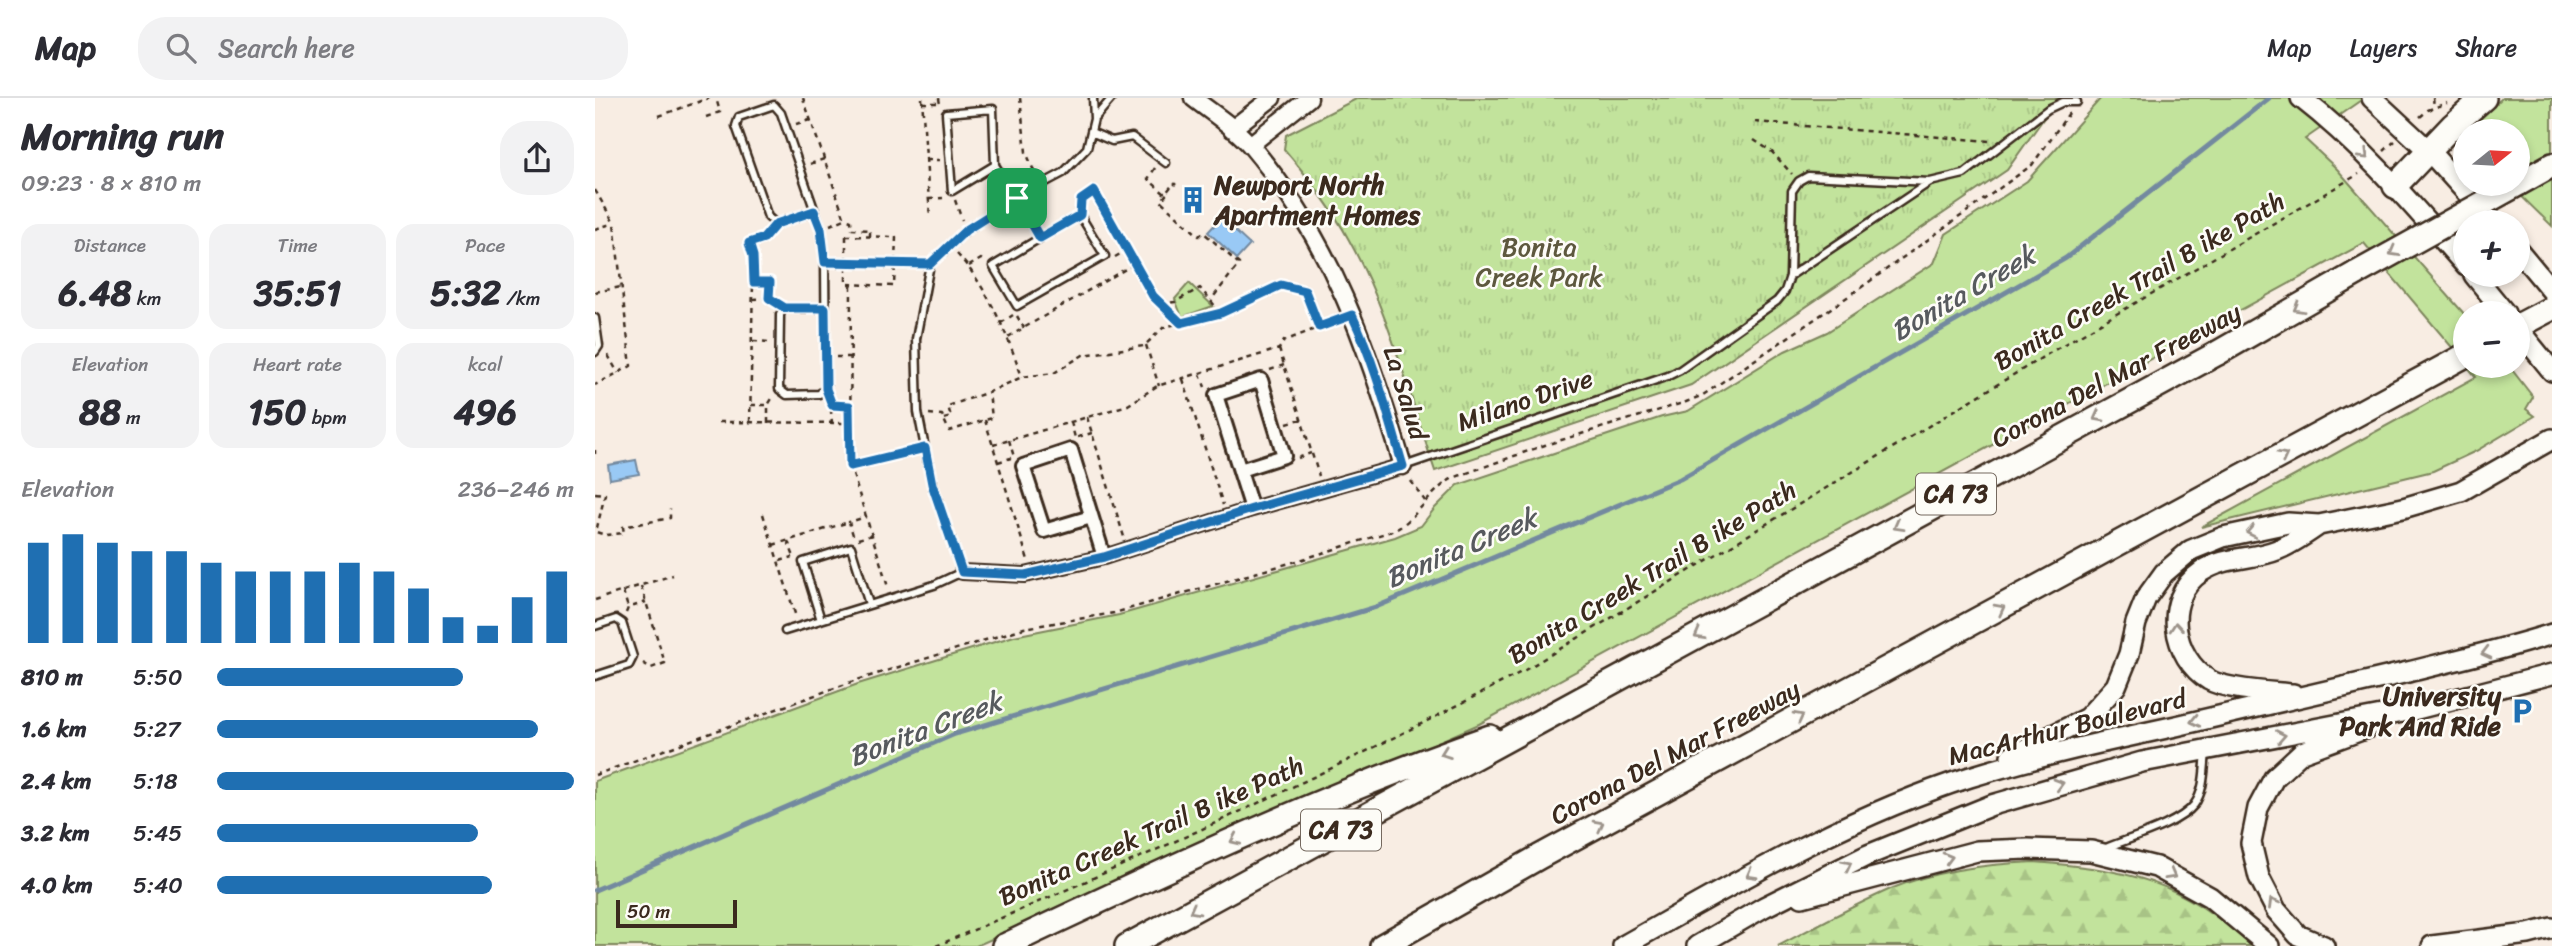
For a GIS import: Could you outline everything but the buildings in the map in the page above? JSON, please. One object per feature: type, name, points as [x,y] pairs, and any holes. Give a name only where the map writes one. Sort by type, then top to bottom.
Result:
[{"type":"highway","points":[[2395,186],[2453,125],[2484,98]]},
{"type":"highway","name":"Corona Del Mar Freeway","points":[[2531,177],[2552,165]]},
{"type":"highway","name":"Corona Del Mar Freeway","points":[[1555,714],[2227,348],[2496,196]]},
{"type":"highway","points":[[2530,321],[2552,308]]},
{"type":"highway","name":"Corona Del Mar Freeway","points":[[1539,858],[2453,362]]},
{"type":"highway","points":[[1004,946],[1149,878],[1342,793],[1443,753],[1555,714]]},
{"type":"highway","name":"CA 73","points":[[1127,946],[1555,714]]},
{"type":"highway","points":[[1382,946],[1539,858]]},
{"type":"highway","points":[[1408,946],[1539,858]]},
{"type":"main road","points":[[2301,98],[2332,124],[2395,186],[2453,251]]},
{"type":"main road","points":[[2372,98],[2430,151],[2482,210]]},
{"type":"main road","points":[[2530,264],[2552,291]]},
{"type":"main road","points":[[2484,287],[2495,301]]},
{"type":"main road","points":[[2530,343],[2552,371]]},
{"type":"main road","points":[[1970,777],[2087,718],[2116,686],[2146,598],[2165,573],[2191,550],[2223,537],[2288,523],[2319,525],[2403,508],[2461,491],[2552,439]]},
{"type":"main road","points":[[2309,695],[2253,690],[2211,681],[2192,665],[2178,640],[2175,612],[2189,583],[2202,571],[2232,559],[2276,551],[2319,525]]},
{"type":"main road","name":"MacArthur Boulevard","points":[[1623,946],[1774,861],[1838,829],[1970,777],[2056,752],[2515,646],[2552,634]]},
{"type":"main road","name":"MacArthur Boulevard","points":[[1697,946],[1764,907],[1868,855],[1992,805],[2142,762],[2340,731],[2552,674]]},
{"type":"main road","points":[[2324,946],[2298,935],[2276,911],[2259,877],[2251,843],[2258,808],[2274,778],[2302,752],[2340,731]]},
{"type":"main road","points":[[1764,907],[1977,851],[2028,849],[2097,852],[2156,867],[2210,897],[2269,946]]},
{"type":"main road","points":[[2431,946],[2528,934],[2552,928]]},
{"type":"street","name":"La Salud","points":[[1193,98],[1250,145],[1315,235],[1362,335],[1403,466]]},
{"type":"street","points":[[1232,129],[1272,98]]},
{"type":"street","points":[[1250,145],[1309,98]]},
{"type":"street","points":[[1240,470],[1285,456],[1261,380],[1216,395],[1252,509]]},
{"type":"street","points":[[1091,517],[1044,531],[1023,466],[1071,450],[1104,557]]},
{"type":"street","name":"Milano Drive","points":[[962,572],[1025,575],[1104,557],[1252,509],[1403,466]]},
{"type":"lane","points":[[786,631],[934,585],[962,572],[932,484],[918,413],[916,339],[930,264],[966,230],[1063,173],[1087,148],[1094,119],[1093,98]]},
{"type":"lane","points":[[1094,119],[1112,98]]},
{"type":"lane","points":[[1790,276],[1930,183],[1963,174],[2048,109],[2063,102],[2077,102]]},
{"type":"lane","points":[[814,211],[776,224],[768,217],[736,126],[739,117],[774,105],[781,113],[821,229],[825,262],[826,389],[819,394],[787,396],[779,389],[780,315],[785,308],[825,308]]},
{"type":"lane","points":[[995,165],[952,191],[946,113],[993,109],[995,165],[1040,238]]},
{"type":"lane","points":[[1091,132],[1112,141],[1132,137],[1163,161]]},
{"type":"lane","points":[[1790,276],[1792,191],[1798,181],[1808,176],[1930,183]]},
{"type":"lane","points":[[1080,215],[1105,256],[1017,306],[993,266],[1040,238],[1080,215]]},
{"type":"lane","points":[[825,262],[930,264]]},
{"type":"lane","name":"Milano Drive","points":[[1403,466],[1668,376],[1777,301],[1785,291],[1790,276]]},
{"type":"lane","points":[[595,318],[597,349]]},
{"type":"lane","points":[[821,620],[803,562],[851,547],[869,604]]},
{"type":"lane","points":[[595,626],[616,620],[622,623],[633,657],[629,665],[595,676]]},
{"type":"lane","points":[[2097,852],[2188,811],[2195,803],[2203,783],[2206,750]]},
{"type":"path","points":[[659,116],[709,98]]},
{"type":"path","points":[[706,117],[720,112],[716,98]]},
{"type":"path","points":[[803,98],[845,219],[851,222],[852,229],[870,230],[870,237]]},
{"type":"path","points":[[922,98],[930,217]]},
{"type":"path","points":[[1020,98],[1025,152],[1042,185]]},
{"type":"path","points":[[2433,98],[2434,107],[2452,102]]},
{"type":"path","points":[[595,775],[854,681],[1024,628],[1114,612],[1297,561],[1395,530],[1406,524],[1443,484],[1453,478],[1545,445],[1703,395],[1859,289],[2032,165],[2077,102]]},
{"type":"path","points":[[922,103],[939,103]]},
{"type":"path","points":[[1755,122],[2005,143]]},
{"type":"path","points":[[1755,140],[1772,152],[1798,181]]},
{"type":"path","points":[[1163,161],[1148,179],[1164,194]]},
{"type":"path","name":"Bonita Creek Trail B ike Path","points":[[936,946],[1307,781],[1525,670],[2061,346],[2359,174]]},
{"type":"path","points":[[1176,185],[1174,183],[1161,201],[1199,236],[1203,232],[1239,264],[1210,300]]},
{"type":"path","points":[[595,190],[614,223],[631,366],[595,385]]},
{"type":"path","points":[[1080,215],[1081,200],[1094,191],[1153,296],[1181,323]]},
{"type":"path","points":[[929,199],[954,197],[966,230]]},
{"type":"path","points":[[821,229],[845,219]]},
{"type":"path","points":[[595,229],[614,223]]},
{"type":"path","points":[[750,422],[754,282],[753,256],[749,243],[764,238],[776,224]]},
{"type":"path","points":[[846,236],[896,237],[894,286],[846,284],[846,262],[846,236]]},
{"type":"path","points":[[949,246],[968,266],[1007,337],[1022,377]]},
{"type":"path","points":[[1114,258],[1122,271]]},
{"type":"path","points":[[1007,337],[1136,263]]},
{"type":"path","points":[[754,282],[770,282],[769,298]]},
{"type":"path","points":[[851,285],[850,466],[891,598]]},
{"type":"path","points":[[944,419],[951,417],[948,406],[1022,377],[1054,373],[1083,355],[1146,344],[1164,327],[1221,313],[1281,285],[1305,291],[1319,327]]},
{"type":"path","points":[[595,292],[621,287]]},
{"type":"path","points":[[1161,304],[1175,302],[1200,288],[1221,313]]},
{"type":"path","points":[[753,299],[769,298],[785,308]]},
{"type":"path","points":[[1015,313],[1024,328]]},
{"type":"path","points":[[993,445],[1128,405],[1159,386],[1279,349],[1284,341],[1352,315]]},
{"type":"path","points":[[753,341],[780,342]]},
{"type":"path","points":[[1146,344],[1159,386]]},
{"type":"path","points":[[597,349],[610,356],[618,373]]},
{"type":"path","points":[[1279,349],[1323,489]]},
{"type":"path","points":[[1259,355],[1262,363]]},
{"type":"path","points":[[1183,379],[1227,517]]},
{"type":"path","points":[[768,423],[768,405],[779,389]]},
{"type":"path","points":[[826,389],[832,405],[832,423]]},
{"type":"path","points":[[918,413],[943,415],[949,431],[985,421],[992,418],[989,392]]},
{"type":"path","points":[[751,405],[768,405]]},
{"type":"path","points":[[832,405],[849,406]]},
{"type":"path","points":[[1087,417],[1128,550]]},
{"type":"path","points":[[985,421],[1033,574]]},
{"type":"path","points":[[719,422],[849,423]]},
{"type":"path","points":[[1071,422],[1075,438]]},
{"type":"path","points":[[850,466],[925,448]]},
{"type":"path","points":[[998,462],[1014,457]]},
{"type":"path","points":[[1403,466],[1417,493],[1426,502]]},
{"type":"path","points":[[595,493],[605,494],[596,532],[606,535],[624,533],[623,527],[670,518],[670,509]]},
{"type":"path","points":[[763,514],[799,627]]},
{"type":"path","points":[[773,545],[866,517]]},
{"type":"path","points":[[849,522],[855,540]]},
{"type":"path","points":[[788,541],[793,557]]},
{"type":"path","points":[[778,562],[793,557],[803,562]]},
{"type":"path","points":[[595,600],[673,575]]},
{"type":"path","points":[[633,657],[651,668],[665,663],[641,586]]},
{"type":"path","points":[[622,623],[628,608],[623,591]]},
{"type":"path","points":[[628,608],[646,602]]},
{"type":"green space","name":"Bonita Creek Park","points":[[1358,98],[2058,98],[2007,170],[1691,385],[1435,471],[1397,354],[1363,267],[1327,205],[1284,149],[1286,135]]},
{"type":"green space","points":[[2101,98],[2364,98],[2305,139],[2337,169],[2453,301],[2453,349],[2364,243],[1479,724],[976,946],[595,946],[595,781],[858,684],[1014,636],[1119,615],[1395,537],[1421,526],[1458,485],[1662,417],[1688,411],[1785,351],[1827,332],[1934,263],[1946,234],[2027,181]]},
{"type":"green space","points":[[2502,98],[2552,98],[2552,226],[2521,196],[2531,196],[2531,119],[2480,119]]},
{"type":"green space","points":[[1189,283],[1213,306],[1182,317],[1175,299]]},
{"type":"green space","points":[[2474,378],[2518,378],[2533,397],[2526,409],[2535,416],[2476,451],[2433,471],[2201,527]]},
{"type":"green space","points":[[2034,862],[2097,869],[2151,882],[2201,906],[2251,946],[1778,946],[1864,901],[1910,882],[1962,869]]},
{"type":"water","points":[[1221,218],[1250,245],[1237,259],[1208,232]]},
{"type":"water","points":[[636,460],[639,474],[610,479],[608,465]]},
{"type":"waterway","name":"Bonita Creek","points":[[595,890],[955,734],[1376,607],[1680,479],[2066,258],[2269,98]]},
{"type":"place","name":"Newport North Apartment Homes","points":[[1193,200]]},
{"type":"place","name":"University Park And Ride","points":[[2522,711]]},
{"type":"route","points":[[1094,191],[1153,296],[1181,323],[1221,313],[1281,285],[1305,291],[1319,327],[1352,315],[1362,335],[1403,466],[1252,509],[1104,557],[1025,575],[962,572],[932,484],[925,448],[850,466],[849,406],[832,405],[826,389],[825,308],[785,308],[769,298],[770,282],[754,282],[753,256],[749,243],[764,238],[776,224],[814,211],[821,229],[825,262],[930,264],[966,230],[1017,198],[1040,238],[1080,215],[1081,200],[1094,191]]}]
